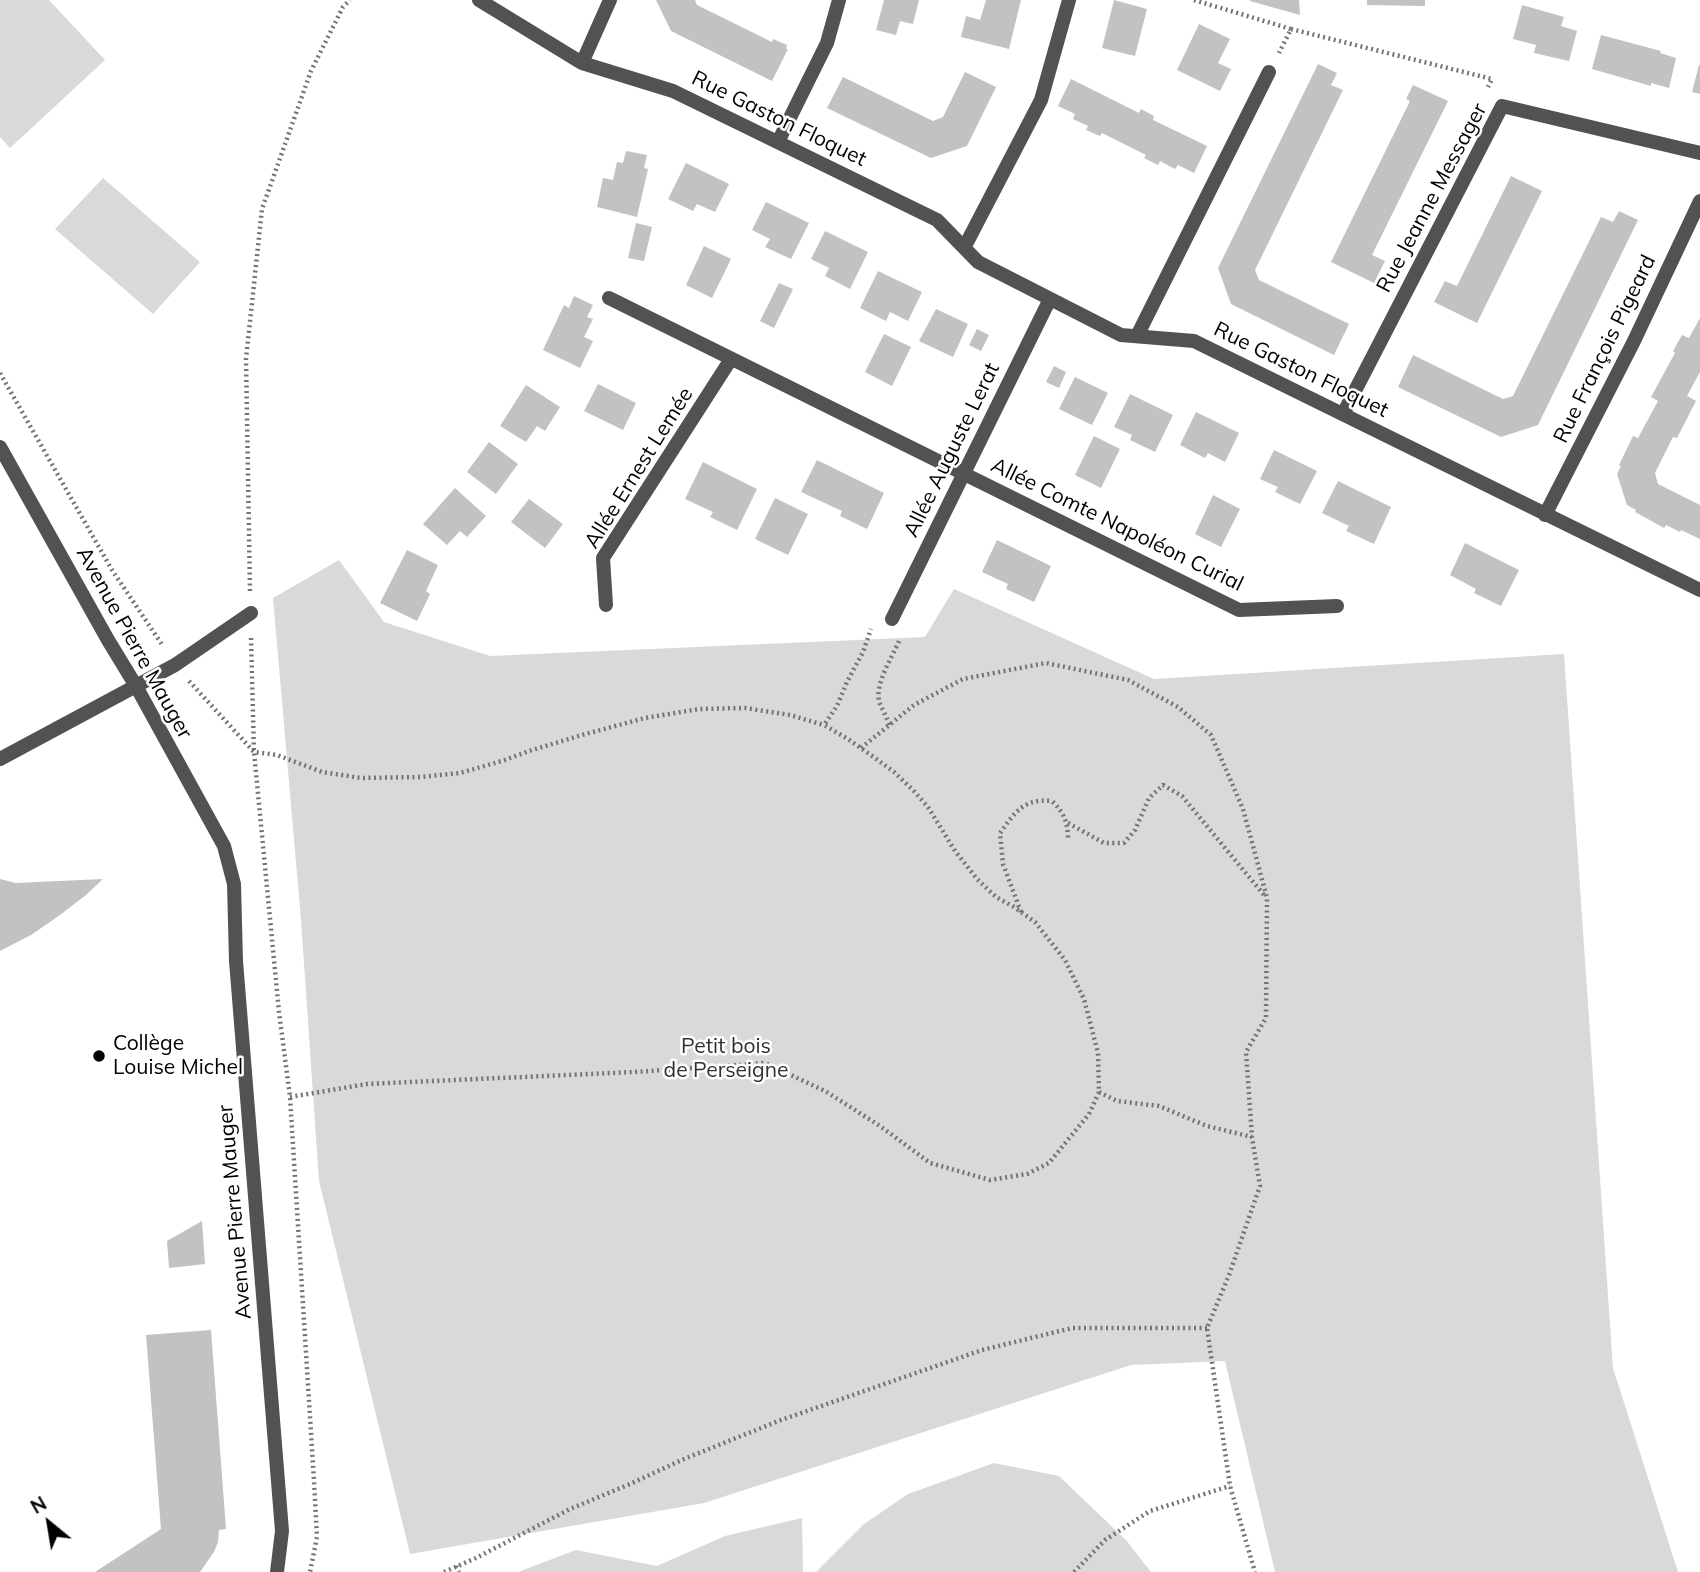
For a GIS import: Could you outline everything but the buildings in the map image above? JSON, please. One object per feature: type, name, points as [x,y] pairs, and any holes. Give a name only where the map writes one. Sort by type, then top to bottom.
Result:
[{"type":"street","name":"Rue Gaston Floquet","points":[[479,0],[582,63],[673,91],[937,220],[978,262],[1121,335],[1194,341],[1700,590]]},
{"type":"street","points":[[582,63],[610,0]]},
{"type":"street","points":[[778,142],[827,43],[839,0]]},
{"type":"street","points":[[964,248],[1041,100],[1069,0]]},
{"type":"street","points":[[1137,336],[1269,72]]},
{"type":"street","name":"Rue Jeanne Messager","points":[[1343,414],[1502,106],[1700,153]]},
{"type":"street","name":"Rue François Pigeard","points":[[1545,515],[1634,341],[1700,201]]},
{"type":"street","points":[[609,298],[965,474]]},
{"type":"street","name":"Allée Auguste Lerat","points":[[892,619],[1050,299]]},
{"type":"street","name":"Allée Ernest Lemée","points":[[606,605],[603,558],[731,359]]},
{"type":"street","name":"Avenue Pierre Mauger","points":[[0,447],[224,846],[234,884],[236,961],[282,1531],[278,1572]]},
{"type":"street","name":"Allée Comte Napoléon Curial","points":[[965,474],[1239,610],[1337,606]]},
{"type":"street","points":[[0,759],[175,665],[251,613]]},
{"type":"path","points":[[310,1572],[317,1536],[290,1097],[279,1012],[254,752],[246,359],[262,209],[311,71],[343,7],[350,0]]},
{"type":"path","points":[[1194,0],[1291,29],[1492,79],[1487,89]]},
{"type":"path","points":[[1269,72],[1291,29]]},
{"type":"path","points":[[0,373],[112,570],[175,665],[254,752],[277,755],[322,772],[361,778],[399,778],[441,776],[470,770],[645,718],[699,709],[745,708],[790,715],[824,725],[894,772],[928,807],[955,852],[977,879],[996,897],[1035,922],[1065,960],[1084,999],[1098,1053],[1099,1092],[1089,1114],[1049,1163],[1027,1174],[990,1180],[930,1163],[880,1126],[825,1091],[765,1063],[367,1084],[290,1097]]},
{"type":"path","points":[[824,725],[837,706],[863,652],[875,619]]},
{"type":"path","points":[[889,724],[878,696],[900,639]]},
{"type":"path","points":[[861,748],[914,705],[963,679],[1046,663],[1128,680],[1178,707],[1211,734],[1243,809],[1266,898],[1266,1018],[1246,1052],[1252,1137],[1260,1186],[1207,1328],[1230,1486],[1255,1572]]},
{"type":"path","points":[[1068,823],[1104,843],[1124,843],[1135,830],[1149,798],[1163,785],[1182,796],[1266,898]]},
{"type":"path","points":[[1021,912],[1003,864],[1000,834],[1016,811],[1037,799],[1052,800],[1068,823],[1068,839]]},
{"type":"path","points":[[1099,1092],[1117,1101],[1159,1106],[1207,1126],[1252,1137]]},
{"type":"path","points":[[444,1572],[570,1509],[684,1459],[781,1420],[982,1350],[1072,1328],[1207,1328]]},
{"type":"path","points":[[1074,1572],[1105,1540],[1150,1511],[1230,1486]]},
{"type":"path","points":[[456,1566],[459,1572]]},
{"type":"green space","points":[[0,0],[49,0],[105,60],[10,148],[0,137]]},
{"type":"green space","points":[[103,178],[200,262],[153,314],[55,229]]},
{"type":"green space","name":"Petit bois de Perseigne","points":[[339,560],[384,622],[490,656],[925,637],[954,589],[1154,679],[1564,654],[1613,1368],[1678,1572],[1275,1572],[1225,1361],[1131,1365],[704,1503],[410,1554],[319,1181],[301,920],[273,598]]},
{"type":"green space","points":[[994,1463],[1059,1476],[1126,1540],[1151,1572],[816,1572],[864,1524],[908,1494]]},
{"type":"green space","points":[[802,1518],[803,1572],[518,1572],[576,1550],[657,1566],[725,1536]]},
{"type":"place","name":"Collège Louise Michel","points":[[99,1056]]}]
